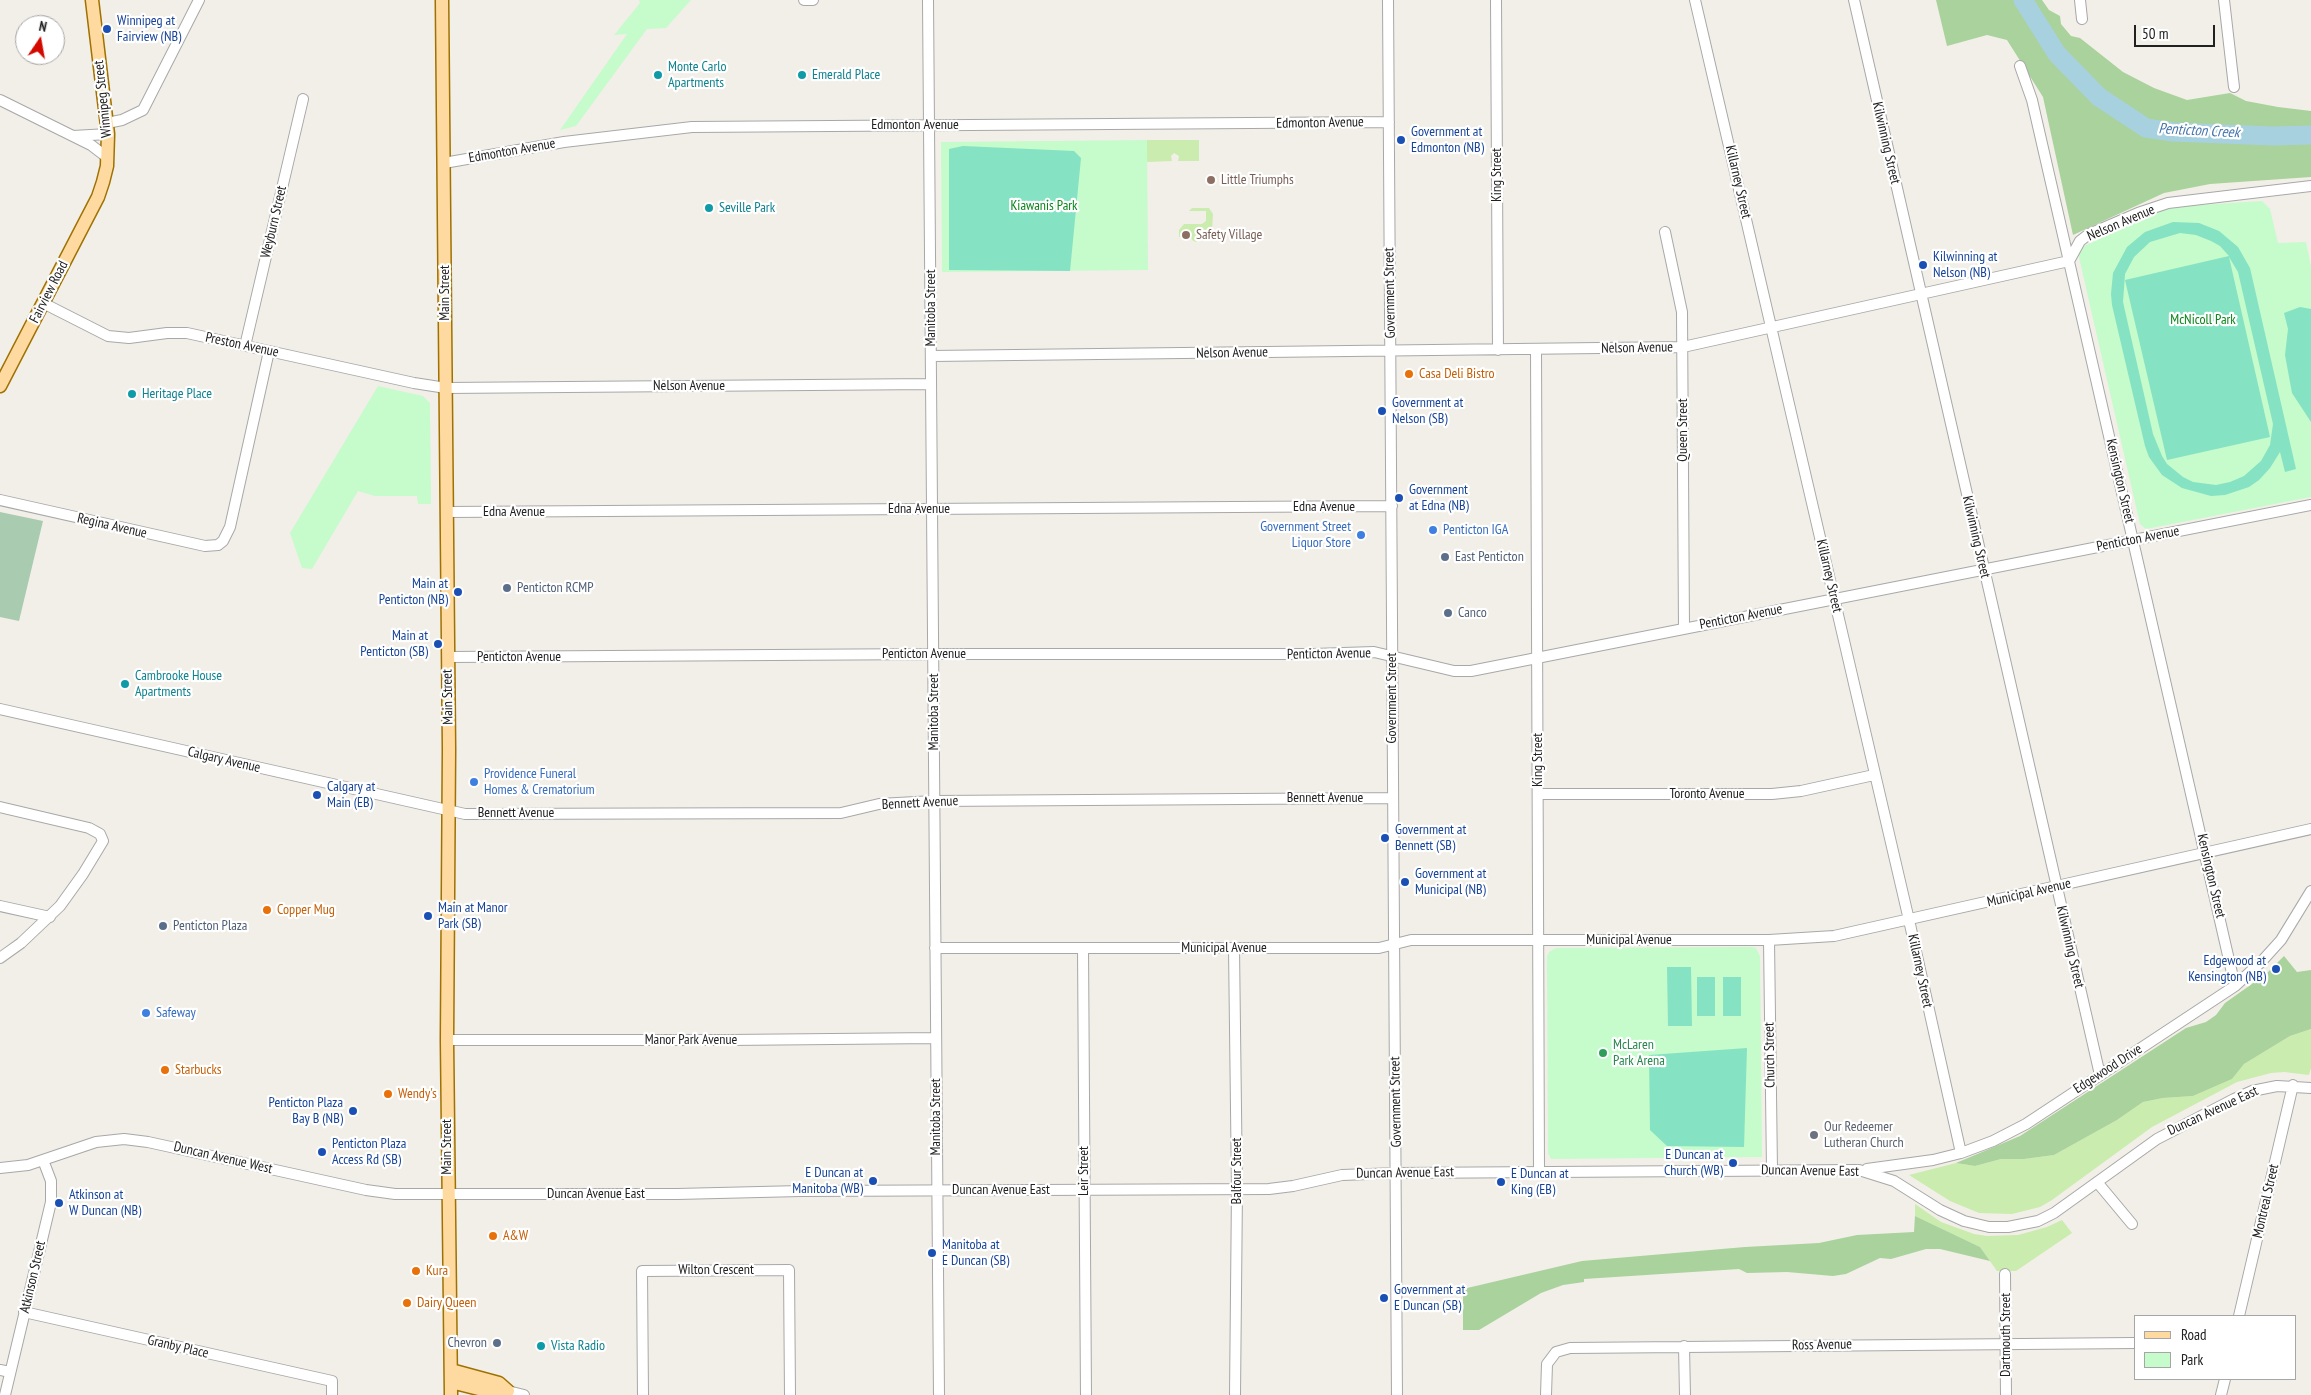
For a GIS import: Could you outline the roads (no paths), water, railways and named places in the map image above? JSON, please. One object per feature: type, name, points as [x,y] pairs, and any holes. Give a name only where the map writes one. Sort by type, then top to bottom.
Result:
[{"type":"main road","name":"Winnipeg Street","points":[[92,0],[107,128],[108,158],[98,197]]},
{"type":"main road","name":"Main Street","points":[[442,0],[448,657],[447,1040],[451,1395]]},
{"type":"main road","name":"Fairview Road","points":[[0,386],[3,372],[43,303],[98,197]]},
{"type":"main road","points":[[451,1376],[499,1383],[508,1391]]},
{"type":"street","points":[[70,136],[107,128],[143,110],[199,0]]},
{"type":"street","points":[[804,0],[813,0]]},
{"type":"street","name":"Manitoba Street","points":[[928,0],[939,1395]]},
{"type":"street","name":"Government Street","points":[[1388,0],[1397,1395]]},
{"type":"street","name":"King Street","points":[[1496,0],[1498,350]]},
{"type":"street","name":"Killarney Street","points":[[1695,0],[1835,599],[1961,1153]]},
{"type":"street","name":"Kilwinning Street","points":[[1854,0],[2100,1074]]},
{"type":"street","points":[[2080,0],[2082,19]]},
{"type":"street","points":[[2224,0],[2234,87]]},
{"type":"street","name":"Kensington Street","points":[[2020,66],[2032,100],[2070,261],[2235,986]]},
{"type":"street","name":"Weyburn Street","points":[[245,346],[303,99]]},
{"type":"street","points":[[0,100],[91,146],[108,158]]},
{"type":"street","name":"Edmonton Avenue","points":[[444,163],[564,142],[692,127],[1389,122]]},
{"type":"street","name":"Nelson Avenue","points":[[932,356],[1683,348],[2070,261],[2080,241],[2089,234],[2138,213],[2168,203],[2311,186]]},
{"type":"street","name":"Queen Street","points":[[1665,232],[1682,312],[1684,629]]},
{"type":"street","name":"Preston Avenue","points":[[43,303],[108,336],[129,338],[167,333],[187,333],[414,383],[446,388]]},
{"type":"street","name":"King Street","points":[[1536,349],[1539,1171]]},
{"type":"street","name":"Regina Avenue","points":[[0,500],[205,546],[218,545],[223,541],[230,527],[269,351]]},
{"type":"street","name":"Nelson Avenue","points":[[446,388],[931,384]]},
{"type":"street","name":"Penticton Avenue","points":[[448,657],[1313,654],[1374,652],[1460,671],[1537,658],[2311,505]]},
{"type":"street","name":"Edna Avenue","points":[[447,512],[1392,506]]},
{"type":"street","name":"Calgary Avenue","points":[[0,709],[448,810]]},
{"type":"street","name":"Toronto Avenue","points":[[1538,794],[1772,794],[1801,791],[1874,775]]},
{"type":"street","name":"Bennett Avenue","points":[[448,810],[465,814],[841,813],[879,804],[934,801],[1393,798]]},
{"type":"street","points":[[0,807],[89,828],[100,834],[103,841],[84,874],[50,917],[21,943],[0,958]]},
{"type":"street","name":"Municipal Avenue","points":[[935,948],[1379,948],[1411,940],[1769,940],[1834,936],[2311,829]]},
{"type":"street","name":"Edgewood Drive","points":[[1859,1170],[1933,1160],[1961,1153],[2006,1135],[2235,986],[2281,940],[2311,891]]},
{"type":"street","points":[[0,906],[50,917]]},
{"type":"street","name":"Church Street","points":[[1769,940],[1772,1170]]},
{"type":"street","name":"Leir Street","points":[[1082,948],[1086,1395]]},
{"type":"street","name":"Balfour Street","points":[[1234,948],[1237,1189],[1236,1395]]},
{"type":"street","name":"Manor Park Avenue","points":[[447,1040],[936,1038]]},
{"type":"street","name":"Duncan Avenue East","points":[[448,1194],[1237,1189],[1293,1186],[1342,1176],[1397,1172],[1859,1170],[1894,1180],[1952,1216],[1990,1227],[2008,1227],[2038,1221],[2054,1213],[2173,1129],[2252,1091],[2292,1085],[2311,1088]]},
{"type":"street","name":"Montreal Street","points":[[2239,1315],[2292,1085]]},
{"type":"street","name":"Duncan Avenue West","points":[[0,1168],[19,1167],[96,1142],[124,1139],[140,1140],[366,1190],[395,1194],[448,1194]]},
{"type":"street","name":"Atkinson Street","points":[[4,1395],[5,1371],[24,1312],[51,1202],[51,1181],[43,1160]]},
{"type":"street","points":[[2097,1182],[2132,1224]]},
{"type":"street","name":"Wilton Crescent","points":[[643,1395],[642,1271],[789,1270],[790,1395]]},
{"type":"street","name":"Dartmouth Street","points":[[2005,1274],[2006,1395]]},
{"type":"street","name":"Granby Place","points":[[24,1312],[332,1381],[332,1395]]},
{"type":"street","name":"Ross Avenue","points":[[1546,1395],[1547,1364],[1556,1352],[1570,1348],[2134,1343]]},
{"type":"street","points":[[1684,1346],[1685,1395]]},
{"type":"street","points":[[2221,1395],[2225,1380]]},
{"type":"street","points":[[508,1391],[524,1395]]},
{"type":"waterway","name":"Penticton Creek","points":[[2023,0],[2057,54],[2099,97],[2146,128],[2173,132],[2273,136],[2311,135]]},
{"type":"place","name":"Winnipeg at Fairview (NB)","points":[[107,29]]},
{"type":"place","name":"Monte Carlo Apartments","points":[[658,75]]},
{"type":"place","name":"Emerald Place","points":[[802,75]]},
{"type":"place","name":"Government at Edmonton (NB)","points":[[1401,140]]},
{"type":"place","name":"Little Triumphs","points":[[1211,180]]},
{"type":"place","name":"Seville Park","points":[[709,208]]},
{"type":"place","name":"Safety Village","points":[[1186,235]]},
{"type":"place","name":"Kilwinning at Nelson (NB)","points":[[1923,265]]},
{"type":"place","name":"Casa Deli Bistro","points":[[1409,374]]},
{"type":"place","name":"Heritage Place","points":[[132,394]]},
{"type":"place","name":"Government at Nelson (SB)","points":[[1382,411]]},
{"type":"place","name":"Government at Edna (NB)","points":[[1399,498]]},
{"type":"place","name":"Penticton IGA","points":[[1433,530]]},
{"type":"place","name":"Government Street Liquor Store","points":[[1361,535]]},
{"type":"place","name":"East Penticton","points":[[1445,557]]},
{"type":"place","name":"Penticton RCMP","points":[[507,588]]},
{"type":"place","name":"Main at Penticton (NB)","points":[[458,592]]},
{"type":"place","name":"Canco","points":[[1448,613]]},
{"type":"place","name":"Main at Penticton (SB)","points":[[438,644]]},
{"type":"place","name":"Cambrooke House Apartments","points":[[125,684]]},
{"type":"place","name":"Providence Funeral Homes & Crematorium","points":[[474,782]]},
{"type":"place","name":"Calgary at Main (EB)","points":[[317,795]]},
{"type":"place","name":"Government at Bennett (SB)","points":[[1385,838]]},
{"type":"place","name":"Government at Municipal (NB)","points":[[1405,882]]},
{"type":"place","name":"Copper Mug","points":[[267,910]]},
{"type":"place","name":"Main at Manor Park (SB)","points":[[428,916]]},
{"type":"place","name":"Penticton Plaza","points":[[163,926]]},
{"type":"place","name":"Edgewood at Kensington (NB)","points":[[2276,969]]},
{"type":"place","name":"Safeway","points":[[146,1013]]},
{"type":"place","name":"McLaren Park Arena","points":[[1603,1053]]},
{"type":"place","name":"Starbucks","points":[[165,1070]]},
{"type":"place","name":"Wendy's","points":[[388,1094]]},
{"type":"place","name":"Penticton Plaza Bay B (NB)","points":[[353,1111]]},
{"type":"place","name":"Our Redeemer Lutheran Church","points":[[1814,1135]]},
{"type":"place","name":"Penticton Plaza Access Rd (SB)","points":[[322,1152]]},
{"type":"place","name":"E Duncan at Church (WB)","points":[[1733,1163]]},
{"type":"place","name":"E Duncan at Manitoba (WB)","points":[[873,1181]]},
{"type":"place","name":"E Duncan at King (EB)","points":[[1501,1182]]},
{"type":"place","name":"Atkinson at W Duncan (NB)","points":[[59,1203]]},
{"type":"place","name":"A&W","points":[[493,1236]]},
{"type":"place","name":"Manitoba at E Duncan (SB)","points":[[932,1253]]},
{"type":"place","name":"Kura","points":[[416,1271]]},
{"type":"place","name":"Government at E Duncan (SB)","points":[[1384,1298]]},
{"type":"place","name":"Dairy Queen","points":[[407,1303]]},
{"type":"place","name":"Chevron","points":[[497,1343]]},
{"type":"place","name":"Vista Radio","points":[[541,1346]]},
{"type":"park label","name":"Kiawanis Park","points":[[1044,206]]},
{"type":"park label","name":"McNicoll Park","points":[[2203,320]]}]
